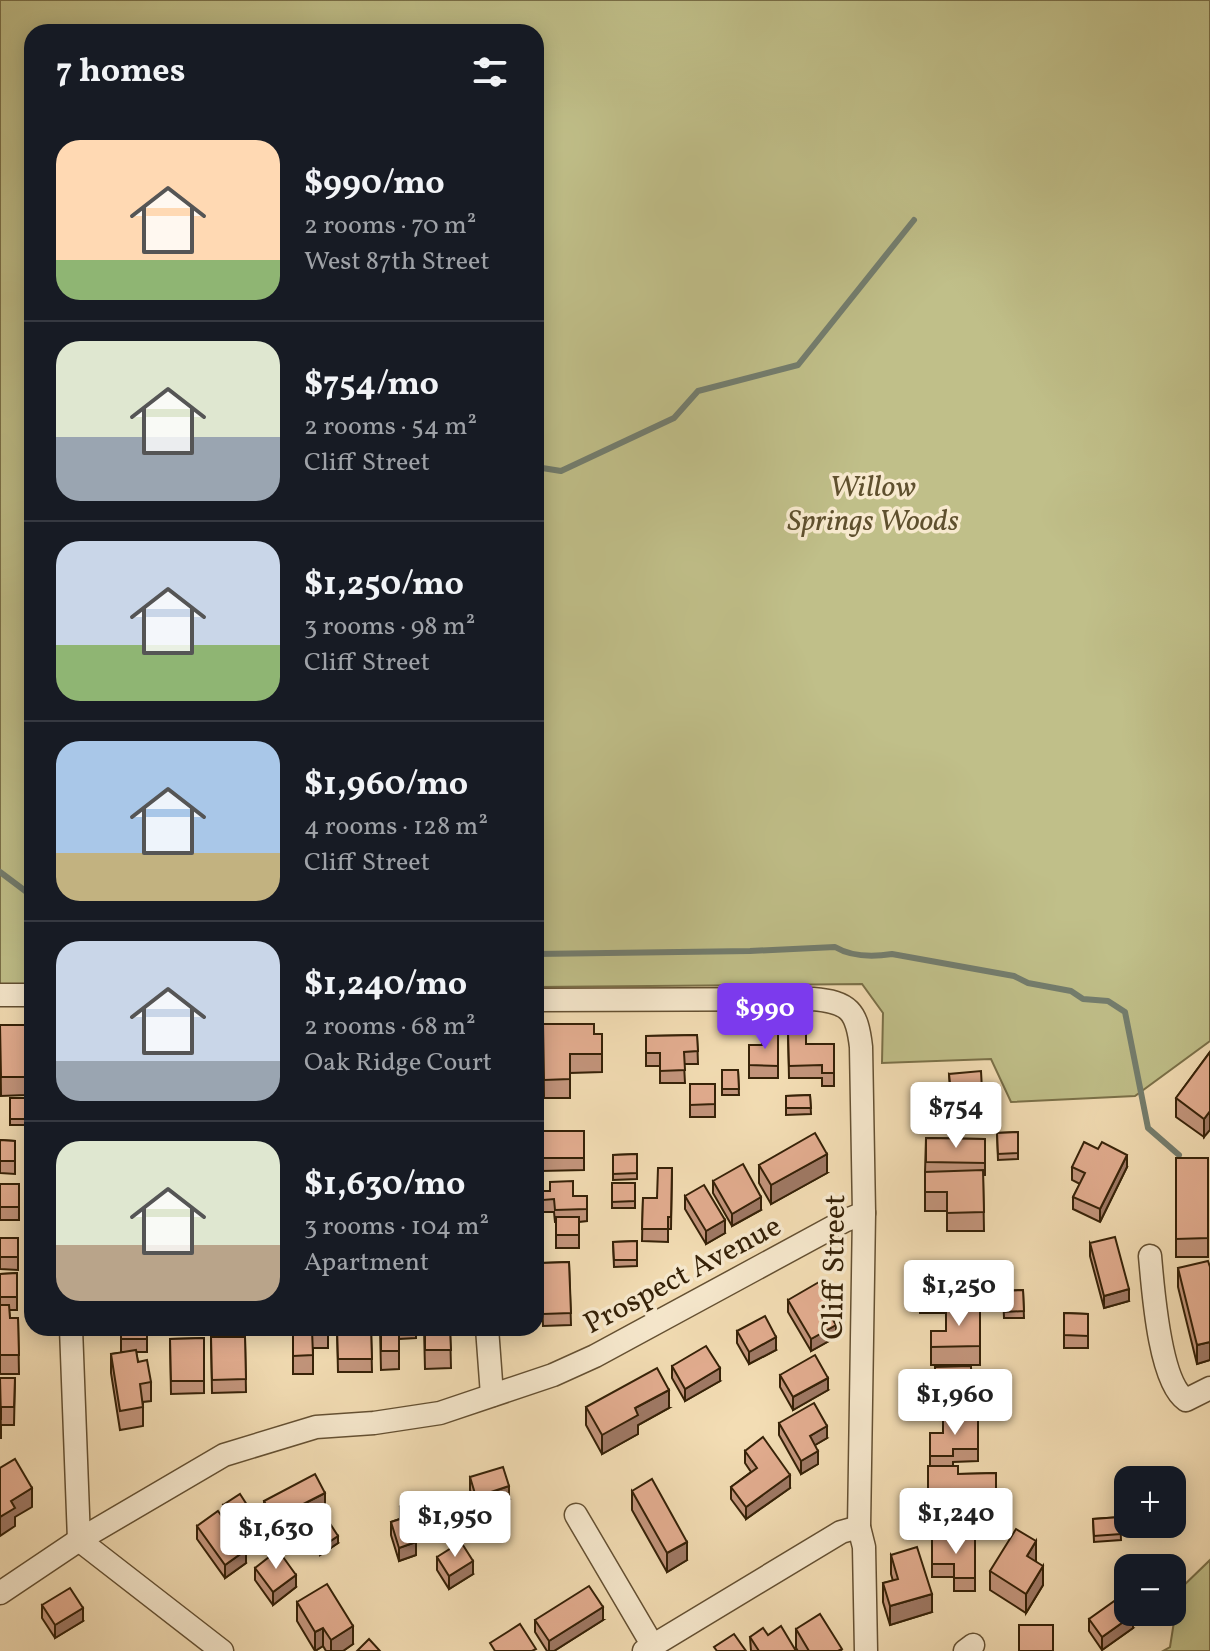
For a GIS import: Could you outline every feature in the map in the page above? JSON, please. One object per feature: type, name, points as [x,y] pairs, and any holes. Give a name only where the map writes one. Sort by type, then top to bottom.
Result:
[{"type":"street","points":[[0,995],[24,995]]},
{"type":"street","name":"Cliff Street","points":[[544,1000],[813,999],[843,1004],[851,1010],[859,1029],[861,1047],[864,1213],[859,1527],[864,1547],[866,1651]]},
{"type":"street","name":"Prospect Avenue","points":[[0,1593],[79,1540],[224,1455],[316,1427],[374,1423],[440,1413],[553,1375],[595,1356],[864,1213]]},
{"type":"street","points":[[1150,1256],[1154,1307],[1162,1349],[1179,1396],[1186,1400],[1210,1388]]},
{"type":"street","points":[[71,1336],[79,1540],[222,1651]]},
{"type":"street","points":[[488,1336],[492,1395]]},
{"type":"street","points":[[576,1515],[649,1648],[841,1532],[859,1527]]},
{"type":"green space","name":"Willow Springs Woods","points":[[0,0],[1210,0],[1210,1041],[1135,1096],[1011,1102],[991,1059],[882,1063],[883,1013],[862,984],[544,987],[544,24],[24,24],[24,988],[0,988]]},
{"type":"green space","points":[[1210,1560],[1210,1651],[1163,1651],[1170,1647],[1173,1626],[1186,1626],[1186,1583]]},
{"type":"building","points":[[544,1024],[594,1024],[594,1034],[602,1034],[602,1054],[570,1054],[570,1079],[544,1080]]},
{"type":"building","points":[[0,1025],[24,1025],[24,1077],[1,1077]]},
{"type":"building","points":[[762,1033],[778,1033],[778,1066],[749,1065],[749,1045],[762,1045]]},
{"type":"building","points":[[788,1033],[806,1033],[806,1044],[834,1044],[834,1073],[822,1073],[822,1065],[789,1066]]},
{"type":"building","points":[[697,1035],[698,1051],[684,1052],[685,1070],[660,1071],[660,1053],[646,1053],[646,1036]]},
{"type":"building","points":[[1210,1052],[1210,1111],[1204,1119],[1176,1098]]},
{"type":"building","points":[[722,1070],[738,1070],[739,1089],[722,1089]]},
{"type":"building","points":[[981,1071],[982,1090],[951,1092],[949,1074]]},
{"type":"building","points":[[690,1084],[715,1084],[715,1104],[690,1105]]},
{"type":"building","points":[[810,1095],[811,1108],[786,1108],[786,1096]]},
{"type":"building","points":[[10,1098],[24,1098],[24,1119],[10,1119]]},
{"type":"building","points":[[544,1131],[584,1131],[584,1158],[544,1158]]},
{"type":"building","points":[[1018,1132],[1018,1153],[998,1154],[997,1133]]},
{"type":"building","points":[[815,1133],[827,1154],[771,1185],[759,1165]]},
{"type":"building","points":[[926,1138],[985,1139],[985,1163],[926,1162]]},
{"type":"building","points":[[0,1140],[15,1141],[15,1161],[0,1161]]},
{"type":"building","points":[[1084,1142],[1098,1149],[1102,1142],[1127,1155],[1100,1209],[1073,1197],[1085,1173],[1072,1167]]},
{"type":"building","points":[[637,1154],[637,1173],[613,1174],[613,1155]]},
{"type":"building","points":[[1176,1158],[1208,1158],[1208,1238],[1176,1239]]},
{"type":"building","points":[[743,1164],[761,1197],[732,1214],[713,1181]]},
{"type":"building","points":[[658,1168],[672,1168],[668,1229],[642,1229],[643,1198],[657,1198]]},
{"type":"building","points":[[983,1170],[984,1212],[947,1213],[947,1192],[925,1192],[925,1172]]},
{"type":"building","points":[[573,1181],[573,1196],[587,1196],[587,1209],[555,1210],[554,1199],[544,1200],[544,1191],[550,1191],[550,1182]]},
{"type":"building","points":[[612,1183],[635,1183],[635,1201],[612,1202]]},
{"type":"building","points":[[0,1184],[19,1184],[19,1207],[0,1207]]},
{"type":"building","points":[[704,1185],[725,1220],[706,1231],[685,1196]]},
{"type":"building","points":[[556,1217],[579,1217],[579,1235],[556,1235]]},
{"type":"building","points":[[1115,1237],[1129,1289],[1104,1296],[1090,1243]]},
{"type":"building","points":[[0,1238],[18,1238],[18,1257],[0,1257]]},
{"type":"building","points":[[637,1241],[637,1260],[614,1260],[613,1242]]},
{"type":"building","points":[[1208,1261],[1210,1342],[1197,1345],[1178,1268]]},
{"type":"building","points":[[569,1262],[571,1313],[544,1314],[544,1263]]},
{"type":"building","points":[[17,1273],[17,1297],[0,1297],[0,1274]]},
{"type":"building","points":[[819,1282],[830,1301],[824,1305],[836,1325],[811,1339],[788,1300]]},
{"type":"building","points":[[920,1283],[955,1283],[955,1301],[920,1301]]},
{"type":"building","points":[[1023,1290],[1024,1311],[1004,1312],[1003,1291]]},
{"type":"building","points":[[0,1305],[9,1305],[10,1318],[18,1318],[19,1355],[0,1355]]},
{"type":"building","points":[[946,1305],[980,1305],[980,1346],[931,1347],[931,1331],[946,1331]]},
{"type":"building","points":[[1064,1313],[1088,1314],[1088,1336],[1064,1335]]},
{"type":"building","points":[[765,1316],[776,1337],[749,1352],[737,1331]]},
{"type":"building","points":[[121,1336],[147,1336],[147,1339],[121,1339]]},
{"type":"building","points":[[293,1336],[312,1336],[313,1355],[293,1356]]},
{"type":"building","points":[[337,1336],[371,1336],[372,1359],[338,1359]]},
{"type":"building","points":[[381,1336],[399,1336],[399,1351],[381,1351]]},
{"type":"building","points":[[425,1336],[450,1336],[451,1350],[425,1350]]},
{"type":"building","points":[[211,1337],[245,1337],[246,1379],[212,1380]]},
{"type":"building","points":[[204,1338],[204,1381],[171,1381],[170,1339]]},
{"type":"building","points":[[706,1346],[720,1368],[685,1389],[672,1366]]},
{"type":"building","points":[[136,1350],[138,1362],[147,1360],[151,1382],[140,1384],[143,1407],[120,1411],[111,1354]]},
{"type":"building","points":[[815,1355],[828,1378],[793,1397],[780,1375]]},
{"type":"building","points":[[971,1366],[972,1403],[936,1405],[935,1367]]},
{"type":"building","points":[[657,1368],[669,1390],[635,1408],[638,1415],[602,1435],[586,1407]]},
{"type":"building","points":[[0,1378],[15,1378],[14,1407],[1,1407],[1,1420]]},
{"type":"building","points":[[814,1403],[827,1426],[810,1436],[818,1451],[801,1461],[779,1423]]},
{"type":"building","points":[[943,1419],[978,1420],[978,1449],[953,1449],[953,1456],[930,1456],[930,1433],[943,1433]]},
{"type":"building","points":[[763,1437],[790,1475],[746,1507],[731,1487],[757,1468],[745,1451]]},
{"type":"building","points":[[15,1459],[32,1488],[11,1501],[15,1508],[0,1517],[0,1468]]},
{"type":"building","points":[[928,1466],[958,1466],[958,1474],[996,1473],[996,1501],[935,1502],[935,1490],[928,1490]]},
{"type":"building","points":[[503,1467],[509,1486],[476,1497],[470,1477]]},
{"type":"building","points":[[315,1474],[325,1493],[274,1519],[264,1501]]},
{"type":"building","points":[[652,1479],[687,1542],[667,1553],[632,1491]]},
{"type":"building","points":[[240,1494],[249,1508],[233,1519],[223,1505]]},
{"type":"building","points":[[428,1498],[436,1522],[412,1530],[416,1542],[399,1548],[391,1522],[403,1518],[400,1507]]},
{"type":"building","points":[[218,1511],[246,1550],[225,1565],[197,1526]]},
{"type":"building","points":[[1114,1517],[1114,1535],[1094,1536],[1093,1519]]},
{"type":"building","points":[[329,1522],[338,1536],[320,1548],[311,1534]]},
{"type":"building","points":[[1016,1529],[1036,1541],[1027,1556],[1043,1566],[1026,1594],[990,1571]]},
{"type":"building","points":[[932,1539],[975,1539],[975,1578],[954,1578],[954,1564],[932,1564]]},
{"type":"building","points":[[461,1542],[473,1561],[449,1576],[437,1557]]},
{"type":"building","points":[[917,1547],[932,1594],[890,1606],[883,1583],[898,1579],[891,1555]]},
{"type":"building","points":[[278,1550],[296,1575],[273,1592],[255,1568]]},
{"type":"building","points":[[327,1584],[353,1626],[331,1640],[323,1628],[315,1632],[297,1602]]},
{"type":"building","points":[[589,1586],[603,1607],[549,1641],[535,1620]]},
{"type":"building","points":[[70,1588],[83,1608],[55,1625],[42,1605]]},
{"type":"building","points":[[1114,1601],[1114,1626],[1118,1626],[1102,1637],[1089,1619]]},
{"type":"building","points":[[820,1614],[842,1649],[809,1651],[796,1629]]},
{"type":"building","points":[[520,1624],[536,1649],[495,1651],[490,1643]]},
{"type":"building","points":[[1019,1625],[1053,1625],[1053,1651],[1019,1651]]},
{"type":"building","points":[[781,1626],[796,1651],[759,1651],[750,1637],[763,1628],[768,1635]]},
{"type":"building","points":[[734,1634],[746,1651],[717,1651],[714,1647]]},
{"type":"building","points":[[369,1639],[380,1651],[357,1651]]},
{"type":"waterway","points":[[544,468],[561,471],[674,418],[698,391],[798,365],[914,220]]},
{"type":"waterway","points":[[0,872],[24,890]]},
{"type":"waterway","points":[[544,954],[835,947],[855,954],[892,954],[1014,976],[1028,983],[1071,991],[1083,999],[1108,1001],[1125,1012],[1148,1128],[1179,1155]]}]
